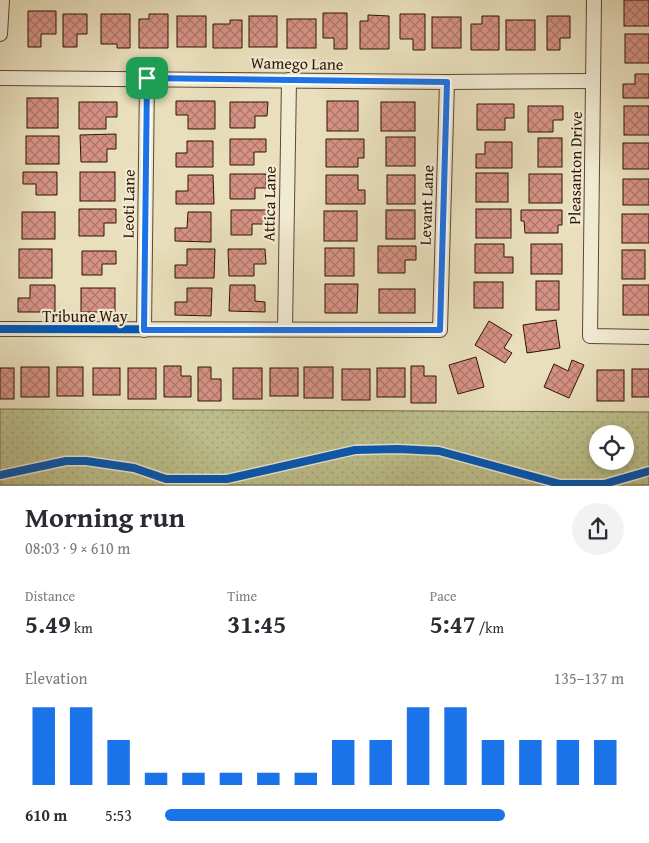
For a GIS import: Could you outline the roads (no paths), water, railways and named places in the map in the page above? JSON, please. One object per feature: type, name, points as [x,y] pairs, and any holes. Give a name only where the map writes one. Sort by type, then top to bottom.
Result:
[{"type":"street","points":[[0,34],[2,0]]},
{"type":"street","name":"Pleasanton Drive","points":[[594,0],[590,336],[649,337]]},
{"type":"street","name":"Wamego Lane","points":[[0,78],[447,82],[593,81]]},
{"type":"street","name":"Leoti Lane","points":[[144,330],[147,78]]},
{"type":"street","name":"Attica Lane","points":[[285,329],[289,80]]},
{"type":"street","name":"Levant Lane","points":[[440,330],[447,82]]},
{"type":"street","name":"Tribune Way","points":[[0,329],[440,330]]}]
